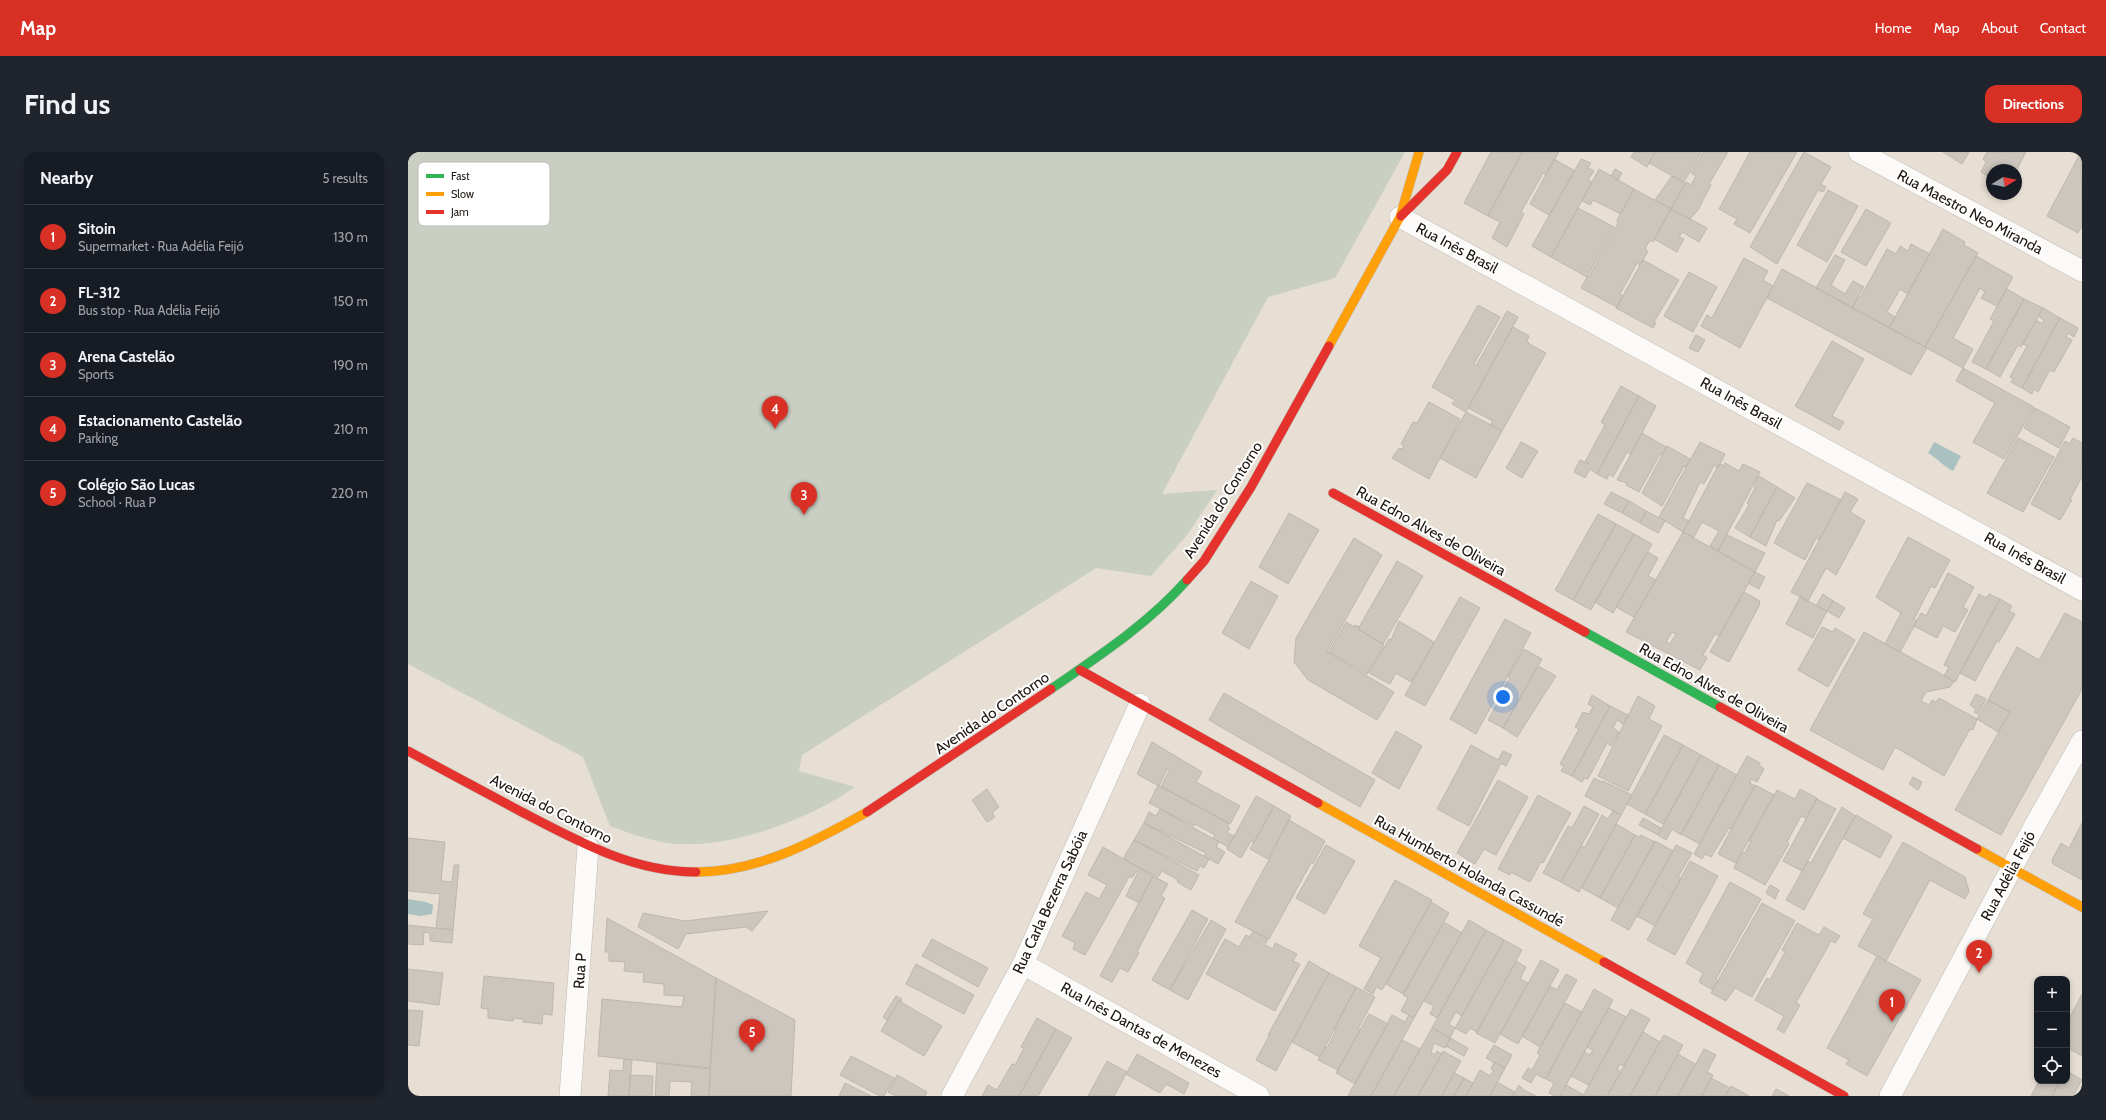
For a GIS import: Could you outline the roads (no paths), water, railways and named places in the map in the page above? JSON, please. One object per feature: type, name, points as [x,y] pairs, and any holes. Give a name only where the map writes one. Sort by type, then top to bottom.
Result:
[{"type":"street","name":"Avenida do Contorno","points":[[408,751],[588,847],[652,868],[673,872],[716,872],[768,860],[817,840],[873,809],[1123,640],[1159,609],[1204,561],[1252,487],[1400,217],[1419,152]]},
{"type":"street","name":"Avenida do Contorno","points":[[1400,217],[1447,170],[1457,152]]},
{"type":"street","name":"Rua Maestro Neo Miranda","points":[[1858,152],[2082,271]]},
{"type":"street","name":"Rua Inês Brasil","points":[[1400,217],[2082,590]]},
{"type":"street","name":"Rua Edno Alves de Oliveira","points":[[1333,493],[2082,906]]},
{"type":"street","name":"Rua Humberto Holanda Cassundé","points":[[1080,670],[1844,1096]]},
{"type":"street","name":"Rua Carla Bezerra Sabóia","points":[[952,1096],[1023,964],[1140,704]]},
{"type":"street","name":"Rua Adélia Feijó","points":[[1890,1096],[2082,741]]},
{"type":"street","name":"Rua P","points":[[570,1096],[588,847]]},
{"type":"street","name":"Rua Inês Dantas de Menezes","points":[[1023,964],[1259,1096]]},
{"type":"water","points":[[1934,442],[1961,456],[1953,471],[1928,453]]},
{"type":"water","points":[[408,899],[426,902],[433,905],[432,914],[421,916],[408,914]]},
{"type":"place","name":"Estacionamento Castelão","points":[[775,429]]},
{"type":"place","name":"Arena Castelão","points":[[804,515]]},
{"type":"place","name":"FL-312","points":[[1979,973]]},
{"type":"place","name":"Sitoin","points":[[1892,1022]]},
{"type":"place","name":"Colégio São Lucas","points":[[752,1052]]}]
